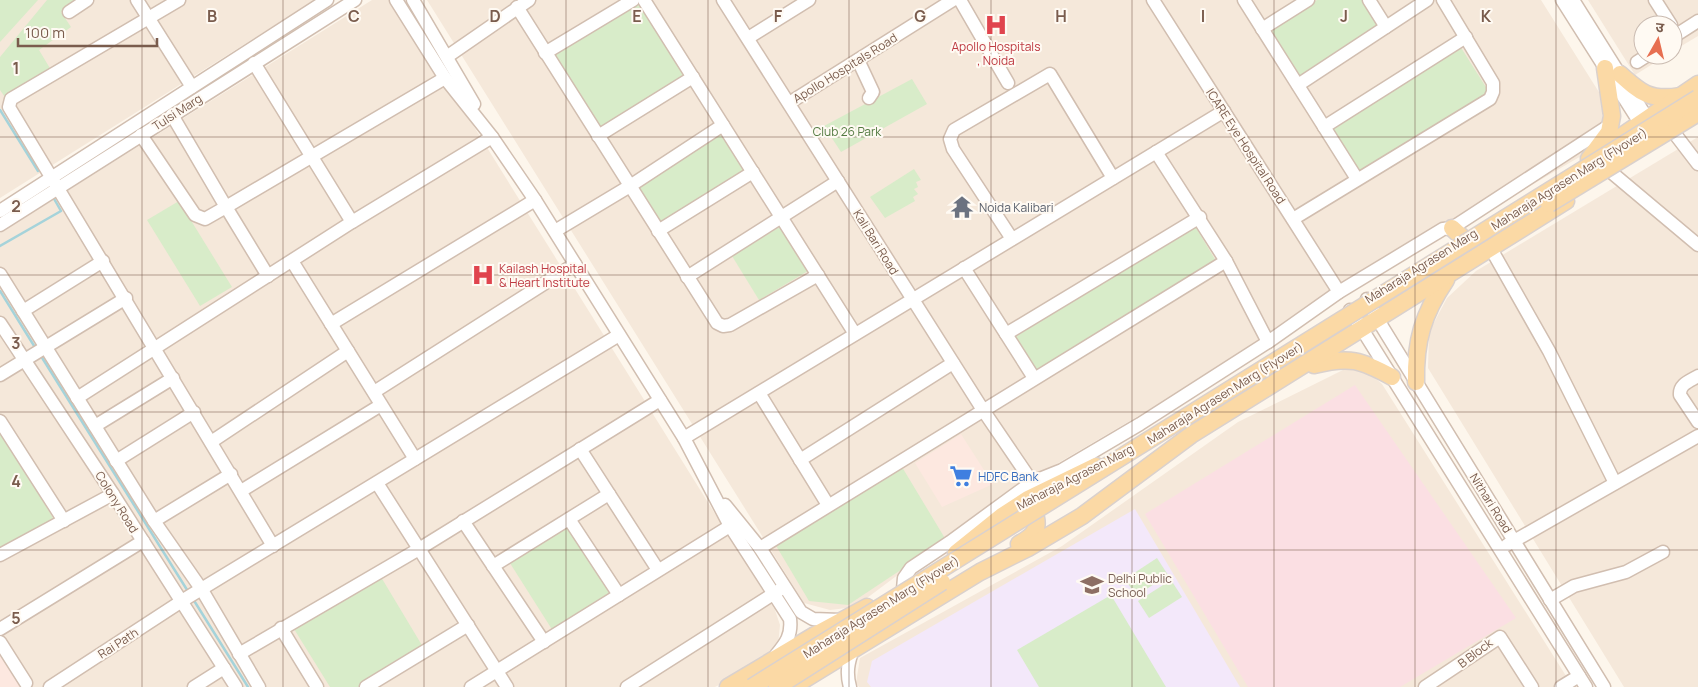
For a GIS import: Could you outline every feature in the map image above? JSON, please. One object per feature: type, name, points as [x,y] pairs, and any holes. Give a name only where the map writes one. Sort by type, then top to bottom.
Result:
[{"type":"main road","points":[[1612,71],[1645,94],[1661,99],[1681,96]]},
{"type":"main road","points":[[1589,159],[1609,132],[1612,116],[1612,71]]},
{"type":"main road","name":"Maharaja Agrasen Marg","points":[[728,687],[903,589],[965,547],[1002,516],[1028,499],[1130,450],[1589,159],[1698,84]]},
{"type":"main road","name":"Maharaja Agrasen Marg (Flyover)","points":[[752,687],[1698,98]]},
{"type":"main road","name":"Maharaja Agrasen Marg (Flyover)","points":[[777,687],[1380,308],[1698,113]]},
{"type":"main road","name":"Maharaja Agrasen Marg","points":[[792,687],[980,572],[1028,548],[1082,516],[1191,435],[1378,320],[1490,247],[1698,120]]},
{"type":"main road","points":[[1452,228],[1464,239]]},
{"type":"main road","points":[[1416,382],[1419,338],[1430,303],[1450,274]]},
{"type":"main road","points":[[1299,369],[1334,360],[1362,361],[1392,377]]},
{"type":"main road","points":[[1111,459],[1125,462],[1131,469],[1128,482]]},
{"type":"main road","points":[[977,537],[990,535],[1023,513],[1028,512],[1036,518],[1038,526],[1035,533],[980,572]]},
{"type":"street","points":[[69,12],[87,0]]},
{"type":"street","points":[[137,0],[192,87]]},
{"type":"street","points":[[179,0],[8,102],[12,112],[126,298],[273,546]]},
{"type":"street","name":"Tulsi Marg","points":[[0,225],[55,182],[192,87],[327,0]]},
{"type":"street","name":"Tulsi Marg","points":[[0,210],[141,135],[355,0]]},
{"type":"street","points":[[396,0],[445,78],[492,137],[555,231],[684,438],[716,495],[730,526],[780,590],[801,612],[813,619],[845,620]]},
{"type":"street","points":[[413,0],[448,56],[492,137]]},
{"type":"street","points":[[448,56],[529,0]]},
{"type":"street","points":[[545,53],[633,0]]},
{"type":"street","points":[[644,0],[855,334]]},
{"type":"street","name":"Kali Bari Road","points":[[723,0],[983,410],[1032,482]]},
{"type":"street","points":[[748,38],[808,0]]},
{"type":"street","name":"ICARE Eye Hospital Road","points":[[1153,0],[1339,292]]},
{"type":"street","points":[[1244,0],[1357,180]]},
{"type":"street","points":[[1262,29],[1308,0]]},
{"type":"street","points":[[1369,0],[1386,27]]},
{"type":"street","points":[[1298,85],[1428,0]]},
{"type":"street","points":[[1293,219],[1490,99],[1493,92],[1493,83],[1443,0]]},
{"type":"street","points":[[1562,0],[1612,71],[1644,121]]},
{"type":"street","points":[[1573,0],[1612,71]]},
{"type":"street","points":[[1655,0],[1664,15]]},
{"type":"street","points":[[952,1],[1008,83]]},
{"type":"street","name":"Apollo Hospitals Road","points":[[789,104],[952,1]]},
{"type":"street","points":[[517,8],[717,323],[723,326],[730,325],[818,275]]},
{"type":"street","points":[[410,21],[422,15]]},
{"type":"street","points":[[1683,27],[1698,21]]},
{"type":"street","points":[[1324,127],[1466,37]]},
{"type":"street","points":[[858,60],[873,92],[869,98]]},
{"type":"street","points":[[254,63],[352,222]]},
{"type":"street","points":[[1012,239],[953,149],[950,140],[954,130],[1050,74],[1113,178]]},
{"type":"street","points":[[598,136],[693,77]]},
{"type":"street","points":[[141,135],[195,215],[205,219],[445,78]]},
{"type":"street","points":[[684,438],[1224,111]]},
{"type":"street","points":[[172,115],[268,276]]},
{"type":"street","points":[[555,231],[630,186],[723,125]]},
{"type":"street","points":[[903,589],[904,578],[911,568],[1032,482],[1062,470],[1140,424],[1268,342],[1339,292],[1443,229],[1452,228],[1610,125]]},
{"type":"street","points":[[1675,134],[1698,164]]},
{"type":"street","points":[[77,398],[352,222],[492,137]]},
{"type":"street","points":[[1156,152],[1200,217],[1226,261],[1268,342]]},
{"type":"street","points":[[658,231],[753,172]]},
{"type":"street","points":[[1611,172],[1698,245]]},
{"type":"street","points":[[687,277],[838,181]]},
{"type":"street","points":[[332,324],[535,200]]},
{"type":"street","points":[[1006,334],[1200,217]]},
{"type":"street","points":[[1490,247],[1549,351],[1615,483]]},
{"type":"street","points":[[23,311],[103,261]]},
{"type":"street","points":[[292,261],[415,459]]},
{"type":"street","points":[[760,548],[1226,261]]},
{"type":"street","points":[[374,392],[575,264]]},
{"type":"street","points":[[964,268],[1034,378]]},
{"type":"street","points":[[0,274],[44,348],[154,521],[224,668],[236,687]]},
{"type":"street","points":[[0,375],[126,298]]},
{"type":"street","name":"Nithari Road","points":[[1368,299],[1378,320],[1604,687]]},
{"type":"street","points":[[1350,310],[1586,687]]},
{"type":"street","name":"Colony Road","points":[[0,323],[143,541],[0,629]]},
{"type":"street","name":"Rai Path","points":[[50,687],[190,597],[619,335]]},
{"type":"street","points":[[211,442],[348,351]]},
{"type":"street","points":[[800,460],[954,364]]},
{"type":"street","points":[[1698,376],[1682,385],[1680,390],[1680,395],[1698,422]]},
{"type":"street","points":[[95,426],[173,378]]},
{"type":"street","points":[[759,393],[828,505]]},
{"type":"street","points":[[239,654],[419,549],[660,400]]},
{"type":"street","points":[[241,491],[382,405]]},
{"type":"street","points":[[116,461],[194,412]]},
{"type":"street","points":[[0,421],[64,521]]},
{"type":"street","points":[[1500,549],[1698,436]]},
{"type":"street","points":[[580,449],[658,570]]},
{"type":"street","points":[[154,521],[231,474]]},
{"type":"street","points":[[377,483],[507,687]]},
{"type":"street","points":[[0,555],[113,494]]},
{"type":"street","points":[[493,566],[608,494]]},
{"type":"street","points":[[716,495],[760,548],[780,590],[790,619],[791,629],[787,642],[767,664]]},
{"type":"street","points":[[568,519],[619,595]]},
{"type":"street","points":[[462,522],[544,642]]},
{"type":"street","points":[[471,687],[730,526]]},
{"type":"street","points":[[143,541],[239,654],[259,687]]},
{"type":"street","points":[[1550,600],[1574,586],[1626,572],[1662,552]]},
{"type":"street","points":[[627,687],[780,590]]},
{"type":"street","points":[[366,687],[468,625]]},
{"type":"street","points":[[281,628],[317,687]]},
{"type":"street","name":"B Block","points":[[1425,687],[1500,637],[1532,687]]},
{"type":"street","points":[[0,642],[26,683]]},
{"type":"street","points":[[850,687],[847,675],[848,662],[853,649]]},
{"type":"street","points":[[194,687],[224,668]]},
{"type":"street","points":[[1561,687],[1579,676]]},
{"type":"shaded area","points":[[0,0],[315,0],[0,198]]},
{"type":"shaded area","points":[[372,0],[395,0],[775,610],[780,625],[778,645],[767,661],[715,687],[0,687],[0,233]]},
{"type":"shaded area","points":[[427,0],[1541,0],[1602,97],[1603,127],[1588,152],[1007,493],[855,607],[830,610],[804,603]]},
{"type":"shaded area","points":[[1588,0],[1698,0],[1698,36],[1683,45],[1683,15],[1633,15],[1633,65],[1651,65],[1635,75]]},
{"type":"shaded area","points":[[1698,137],[1698,687],[1624,687],[1428,368],[1429,332],[1447,298],[1476,271]]},
{"type":"shaded area","points":[[1349,367],[1368,372],[1382,384],[1573,687],[859,687],[856,683],[860,658],[1062,546],[1238,422]]},
{"type":"shaded area","points":[[1355,385],[1516,618],[1400,687],[1248,687],[1145,514]]},
{"type":"shaded area","points":[[961,434],[993,484],[942,507],[915,463]]},
{"type":"shaded area","name":"Delhi Public School","points":[[1135,509],[1240,687],[871,687],[867,682],[872,661]]},
{"type":"shaded area","points":[[0,652],[21,687],[0,687]]},
{"type":"green space","points":[[0,0],[38,0],[0,42]]},
{"type":"green space","points":[[47,0],[78,0],[61,12],[71,27],[39,50],[51,70],[7,100],[0,90],[0,57]]},
{"type":"green space","points":[[1317,0],[1364,0],[1380,26],[1298,77],[1268,31]]},
{"type":"green space","points":[[640,2],[688,78],[601,131],[554,55]]},
{"type":"green space","points":[[1460,46],[1489,92],[1361,173],[1331,127]]},
{"type":"green space","name":"Club 26 Park","points":[[912,79],[927,104],[841,152],[824,126]]},
{"type":"green space","points":[[722,132],[747,171],[659,226],[635,187]]},
{"type":"green space","points":[[914,169],[921,180],[916,182],[918,187],[914,189],[918,194],[913,197],[915,201],[885,218],[870,197]]},
{"type":"green space","points":[[179,201],[232,287],[200,306],[147,220]]},
{"type":"green space","points":[[781,226],[808,271],[759,300],[732,256]]},
{"type":"green space","points":[[1195,226],[1216,261],[1036,371],[1015,337]]},
{"type":"green space","points":[[0,430],[56,523],[0,556]]},
{"type":"green space","points":[[902,467],[946,540],[848,605],[809,601],[775,544]]},
{"type":"green space","points":[[571,522],[615,593],[553,631],[508,560]]},
{"type":"green space","points":[[1157,558],[1168,575],[1136,596],[1125,579]]},
{"type":"green space","points":[[381,577],[423,647],[358,687],[330,687],[294,629]]},
{"type":"green space","points":[[1171,580],[1182,597],[1149,618],[1138,601]]},
{"type":"green space","points":[[1111,595],[1166,687],[1039,687],[1017,650]]},
{"type":"waterway","points":[[0,110],[38,171]]},
{"type":"waterway","points":[[0,246],[61,211],[53,197]]},
{"type":"waterway","points":[[0,291],[36,349]]},
{"type":"waterway","points":[[41,356],[189,593]]},
{"type":"waterway","points":[[193,599],[248,687]]},
{"type":"place","name":"Apollo Hospitals , Noida","points":[[996,25]]},
{"type":"place","name":"Noida Kalibari","points":[[962,207]]},
{"type":"place","name":"Kailash Hospital & Heart Institute","points":[[483,275]]},
{"type":"place","name":"HDFC Bank","points":[[961,476]]},
{"type":"place","name":"Delhi Public School","points":[[1092,585]]}]
